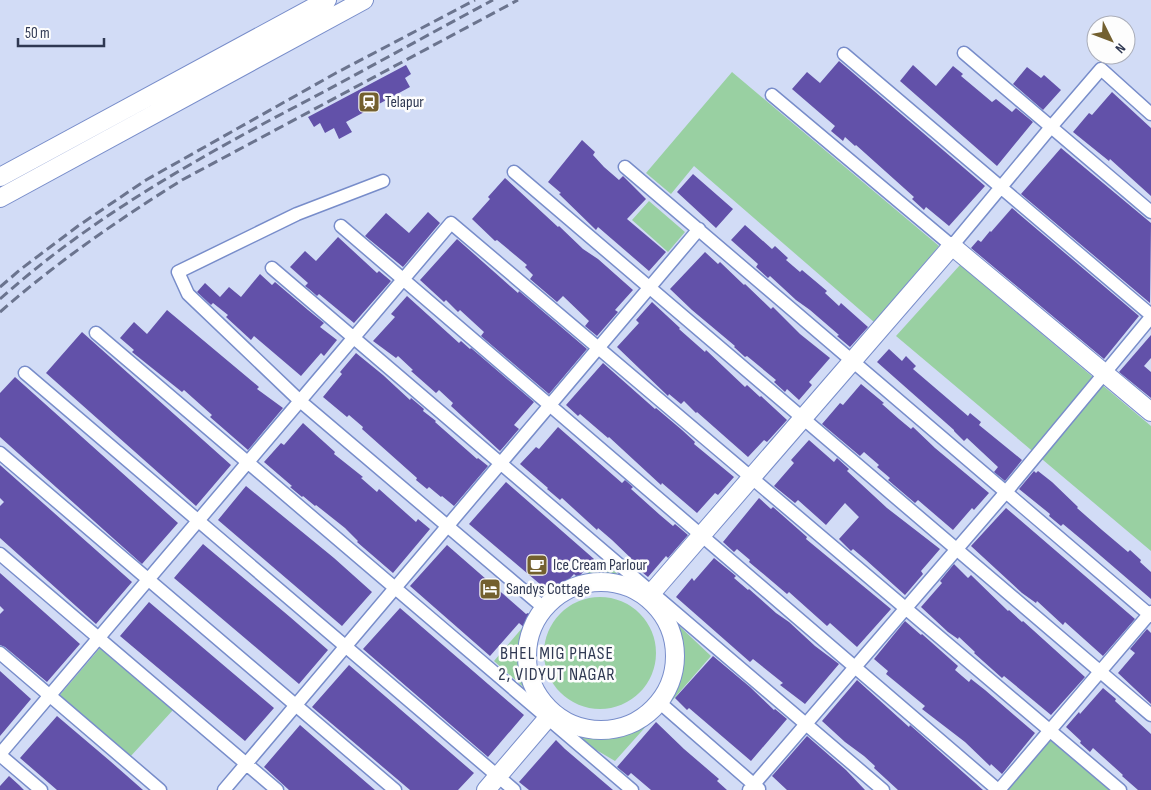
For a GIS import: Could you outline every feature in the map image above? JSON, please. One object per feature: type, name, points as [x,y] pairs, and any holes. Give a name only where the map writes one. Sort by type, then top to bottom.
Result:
[{"type":"street","points":[[0,177],[327,0]]},
{"type":"street","points":[[0,198],[364,0]]},
{"type":"street","points":[[964,52],[1151,212]]},
{"type":"street","points":[[659,702],[754,788],[854,667],[1006,492],[1151,316],[844,54]]},
{"type":"street","points":[[649,594],[853,361],[1101,69],[1151,114]]},
{"type":"street","points":[[772,95],[1151,412]]},
{"type":"street","points":[[341,226],[998,790],[1150,614],[625,167]]},
{"type":"street","points":[[514,172],[1151,714]]},
{"type":"street","points":[[383,181],[297,214],[178,272],[188,294],[300,401],[544,608]]},
{"type":"street","points":[[41,790],[0,754],[451,223],[1120,790]]},
{"type":"street","points":[[224,790],[699,229]]},
{"type":"street","points":[[272,268],[500,463],[649,594],[883,790]]},
{"type":"street","points":[[96,332],[395,588],[550,715],[632,790]]},
{"type":"street","points":[[25,373],[514,790]]},
{"type":"street","points":[[0,453],[395,790]]},
{"type":"street","points":[[0,554],[277,790]]},
{"type":"street","points":[[605,581],[628,586],[649,594],[663,615],[672,636],[675,659],[670,682],[659,702],[641,718],[619,728],[596,730],[572,725],[550,715],[537,695],[528,674],[526,651],[532,628],[544,608],[561,593],[582,584],[605,581]]},
{"type":"street","points":[[0,654],[160,790]]},
{"type":"street","points":[[486,790],[550,715]]},
{"type":"green space","points":[[732,72],[939,246],[874,322],[694,166],[671,194],[646,173]]},
{"type":"green space","points":[[649,201],[685,232],[668,252],[632,220]]},
{"type":"green space","points":[[960,265],[1151,426],[1151,551],[896,336]]},
{"type":"green space","points":[[602,561],[626,581],[603,576],[579,580]]},
{"type":"green space","points":[[600,597],[622,601],[640,613],[652,631],[656,653],[652,675],[640,693],[622,705],[600,709],[578,705],[560,693],[548,675],[544,653],[548,631],[560,613],[578,601]]},
{"type":"green space","points":[[529,620],[521,648],[521,665],[530,693],[494,661]]},
{"type":"green space","points":[[674,621],[711,656],[671,702],[680,662],[679,643]]},
{"type":"green space","points":[[100,648],[173,710],[130,757],[59,696]]},
{"type":"green space","points":[[647,721],[649,723],[615,761],[569,734],[573,729],[594,732],[619,730]]},
{"type":"green space","points":[[1051,738],[1112,790],[1005,790]]},
{"type":"building","points":[[839,61],[985,186],[949,226],[926,207],[924,210],[912,199],[914,197],[856,145],[845,137],[843,141],[831,131],[835,126],[792,89],[807,72],[820,83]]},
{"type":"building","points":[[406,65],[411,74],[405,78],[410,87],[346,122],[352,132],[339,139],[334,128],[325,133],[320,123],[314,127],[308,117]]},
{"type":"building","points":[[913,65],[936,86],[953,66],[963,74],[961,76],[992,102],[996,99],[1012,112],[1016,108],[1033,122],[997,166],[900,81]]},
{"type":"building","points":[[1027,67],[1041,78],[1044,75],[1061,90],[1043,110],[1013,84]]},
{"type":"building","points":[[1112,92],[1151,128],[1151,196],[1110,159],[1109,161],[1073,132],[1089,113],[1092,115]]},
{"type":"building","points":[[582,140],[595,152],[593,155],[604,167],[619,180],[623,176],[646,199],[627,219],[666,252],[649,271],[598,227],[596,230],[548,182]]},
{"type":"building","points":[[1061,148],[1151,223],[1150,303],[1021,194]]},
{"type":"building","points":[[693,174],[733,209],[716,228],[677,192]]},
{"type":"building","points":[[505,178],[583,249],[598,259],[633,290],[615,310],[618,312],[597,336],[585,326],[589,321],[563,296],[557,302],[530,279],[533,275],[525,267],[527,265],[497,240],[495,241],[472,219]]},
{"type":"building","points":[[1012,208],[1139,316],[1104,359],[971,248],[978,240],[981,242]]},
{"type":"building","points":[[428,212],[440,223],[403,267],[365,236],[386,213],[409,233]]},
{"type":"building","points":[[745,225],[772,249],[775,246],[788,258],[786,260],[800,272],[802,270],[827,291],[825,293],[839,306],[841,303],[868,327],[850,347],[837,336],[839,335],[770,276],[768,278],[756,267],[758,264],[731,240]]},
{"type":"building","points":[[338,237],[377,273],[379,271],[391,281],[354,323],[319,294],[317,296],[305,286],[308,283],[290,267],[305,251],[316,261]]},
{"type":"building","points":[[457,239],[518,293],[519,291],[587,349],[549,394],[481,336],[484,332],[460,310],[458,312],[446,300],[444,302],[420,280]]},
{"type":"building","points":[[705,252],[718,264],[720,262],[771,309],[773,307],[800,334],[830,358],[809,382],[812,385],[799,400],[787,389],[785,392],[774,382],[776,380],[747,356],[745,357],[670,289]]},
{"type":"building","points":[[260,274],[272,285],[275,282],[324,323],[320,327],[337,340],[324,356],[321,353],[301,376],[254,336],[251,340],[226,317],[228,315],[213,303],[211,305],[197,292],[205,283],[220,297],[229,287],[241,297]]},
{"type":"building","points":[[407,296],[459,343],[461,341],[471,348],[534,402],[514,425],[519,429],[500,451],[451,406],[453,403],[439,390],[436,393],[411,371],[413,370],[398,356],[396,358],[373,341],[395,317],[391,314]]},
{"type":"building","points":[[652,302],[679,329],[705,352],[706,350],[745,387],[747,385],[761,396],[787,420],[767,442],[764,440],[748,457],[684,401],[681,404],[669,394],[668,396],[617,347],[639,323],[636,320]]},
{"type":"building","points":[[167,310],[259,387],[257,389],[283,408],[248,450],[210,417],[212,415],[184,390],[182,392],[132,352],[134,350],[120,338],[134,322],[147,334]]},
{"type":"building","points":[[82,332],[231,465],[196,506],[46,373]]},
{"type":"building","points":[[1151,335],[1151,358],[1144,366],[1151,372],[1151,398],[1119,372]]},
{"type":"building","points":[[889,349],[902,361],[906,356],[916,366],[913,369],[968,416],[970,413],[981,422],[979,425],[1022,460],[1005,481],[994,472],[998,467],[967,438],[964,441],[877,362]]},
{"type":"building","points":[[356,353],[410,400],[411,398],[424,409],[423,411],[477,459],[488,466],[454,506],[429,487],[427,489],[416,480],[417,478],[362,429],[363,427],[349,415],[347,417],[323,397]]},
{"type":"building","points":[[603,363],[734,477],[718,495],[715,493],[697,513],[662,483],[661,485],[609,437],[580,414],[578,416],[566,405]]},
{"type":"building","points":[[15,377],[178,523],[142,564],[0,437],[0,393]]},
{"type":"building","points":[[861,384],[884,403],[882,404],[899,419],[911,429],[913,427],[989,493],[974,510],[972,508],[953,530],[918,500],[915,503],[888,480],[890,478],[877,467],[879,465],[864,452],[860,456],[822,424],[840,403],[843,405]]},
{"type":"building","points":[[303,423],[335,452],[334,454],[363,477],[361,478],[377,492],[379,489],[416,522],[418,519],[430,529],[393,573],[357,542],[345,528],[316,505],[302,497],[264,462],[281,443],[284,445]]},
{"type":"building","points":[[558,427],[622,483],[625,480],[633,487],[631,489],[673,526],[675,524],[688,535],[648,577],[636,567],[638,565],[612,540],[598,528],[597,530],[562,498],[560,500],[520,464],[536,447],[539,449]]},
{"type":"building","points":[[809,440],[834,462],[837,458],[849,469],[847,471],[887,508],[940,549],[921,571],[923,574],[905,595],[839,539],[859,517],[845,503],[826,525],[798,500],[795,503],[774,486],[794,463],[791,460]]},
{"type":"building","points":[[0,465],[132,582],[96,624],[0,538],[0,506],[4,502],[0,498]]},
{"type":"building","points":[[1034,471],[1036,473],[1038,471],[1052,482],[1102,530],[1128,552],[1130,550],[1141,560],[1140,562],[1151,572],[1151,599],[1063,524],[1061,526],[1049,516],[1050,514],[1019,489]]},
{"type":"building","points":[[506,482],[594,559],[578,578],[574,574],[554,596],[469,524]]},
{"type":"building","points":[[246,486],[334,558],[372,592],[342,626],[218,520]]},
{"type":"building","points":[[759,498],[771,509],[773,507],[807,537],[806,539],[891,609],[857,647],[830,623],[827,626],[789,592],[787,594],[749,562],[750,560],[737,549],[734,552],[723,542]]},
{"type":"building","points":[[1006,508],[1135,619],[1103,656],[1065,622],[1063,625],[1037,601],[1036,603],[1022,593],[971,546]]},
{"type":"building","points":[[203,544],[328,650],[299,684],[174,578]]},
{"type":"building","points":[[447,545],[526,614],[528,613],[536,619],[527,630],[519,623],[490,656],[410,586]]},
{"type":"building","points":[[714,558],[736,576],[734,578],[748,590],[839,664],[805,704],[780,685],[783,683],[753,659],[750,662],[676,597],[692,578],[694,581]]},
{"type":"building","points":[[954,564],[968,578],[971,575],[1008,611],[1023,621],[1085,677],[1051,715],[1004,676],[1002,678],[959,637],[958,639],[948,632],[921,607],[942,583],[940,581]]},
{"type":"building","points":[[0,573],[80,644],[47,682],[5,647],[0,645],[0,614],[4,610],[0,606]]},
{"type":"building","points":[[149,602],[274,708],[245,741],[120,636]]},
{"type":"building","points":[[400,608],[524,715],[488,757],[363,649]]},
{"type":"building","points":[[905,621],[958,666],[955,670],[969,682],[971,679],[985,690],[1035,733],[1002,774],[991,764],[990,766],[965,742],[922,709],[925,706],[886,674],[888,671],[874,659]]},
{"type":"building","points":[[1147,629],[1151,633],[1151,704],[1118,673],[1135,653],[1130,649]]},
{"type":"building","points":[[713,656],[774,710],[787,719],[751,761],[689,708],[687,710],[675,698]]},
{"type":"building","points":[[349,665],[474,773],[458,790],[410,790],[312,707]]},
{"type":"building","points":[[0,671],[31,699],[0,736]]},
{"type":"building","points":[[857,680],[983,790],[898,790],[864,756],[822,721]]},
{"type":"building","points":[[1103,688],[1151,734],[1151,790],[1138,790],[1093,748],[1090,752],[1066,727]]},
{"type":"building","points":[[57,716],[143,790],[57,790],[20,758]]},
{"type":"building","points":[[656,722],[719,779],[717,781],[727,790],[651,790],[631,773],[628,776],[617,767]]},
{"type":"building","points":[[300,725],[375,790],[289,790],[264,767]]},
{"type":"building","points":[[807,736],[846,770],[865,790],[787,790],[772,776]]},
{"type":"building","points":[[556,740],[613,790],[529,790],[519,782]]},
{"type":"building","points":[[9,776],[24,790],[0,790],[0,786]]},
{"type":"railway","points":[[0,287],[78,226],[146,180],[336,73],[475,0]]},
{"type":"railway","points":[[0,299],[73,240],[151,188],[231,141],[493,0]]},
{"type":"railway","points":[[0,312],[88,242],[182,180],[518,0]]},
{"type":"place","name":"Telapur","points":[[369,102]]},
{"type":"place","name":"Ice Cream Parlour","points":[[537,565]]},
{"type":"place","name":"Sandys Cottage","points":[[490,589]]},
{"type":"district","name":"BHEL MIG PHASE 2, VIDYUT NAGAR","points":[[557,663]]}]
